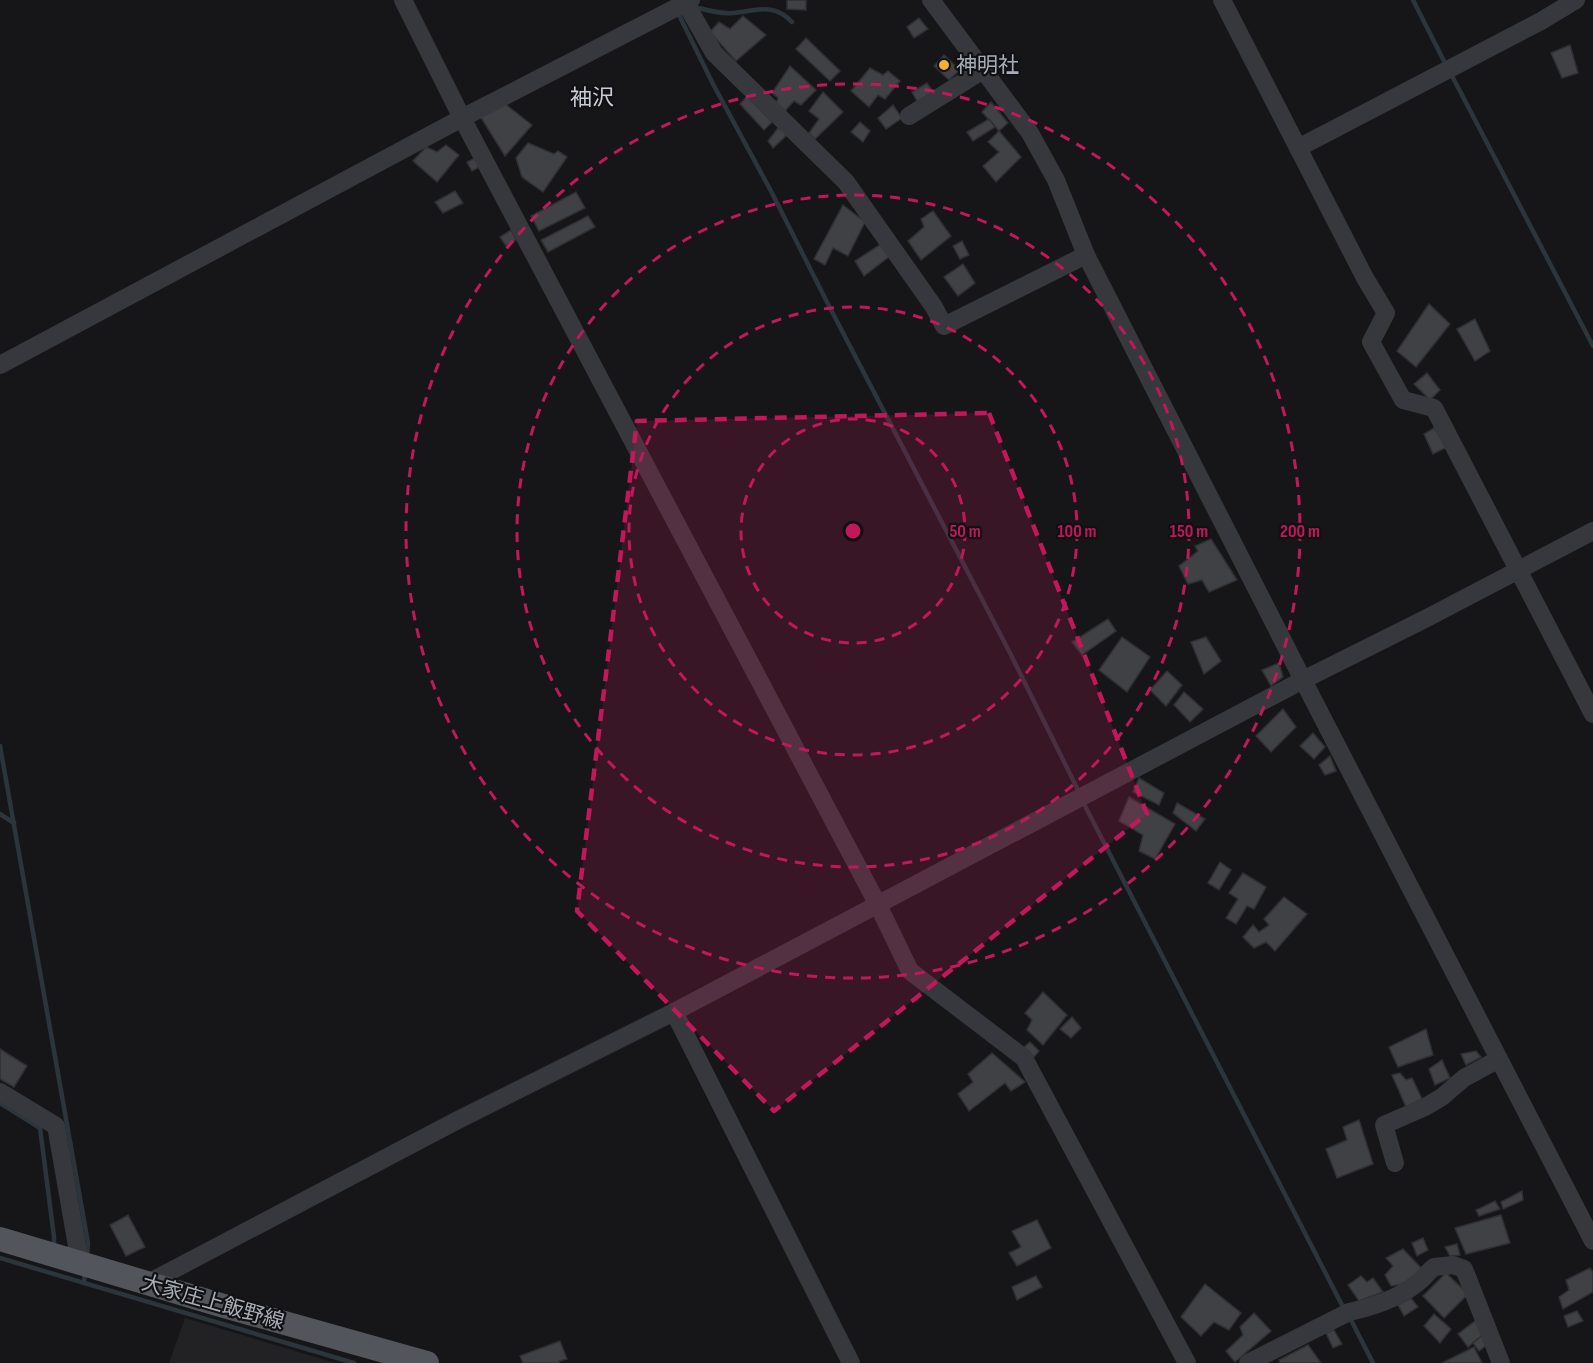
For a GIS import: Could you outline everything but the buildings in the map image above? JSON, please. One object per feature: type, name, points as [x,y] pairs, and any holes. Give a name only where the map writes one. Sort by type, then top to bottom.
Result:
[{"type":"main road","name":"大家庄上飯野線","points":[[0,1239],[217,1304],[427,1363]]},
{"type":"street","points":[[403,0],[462,118],[878,905],[910,971],[1024,1058],[1187,1363]]},
{"type":"street","points":[[931,0],[1030,133],[1056,180],[1086,255],[1593,1241]]},
{"type":"street","points":[[1222,0],[1365,278],[1386,313],[1371,342],[1403,400],[1434,408],[1593,714]]},
{"type":"street","points":[[1298,148],[1576,0]]},
{"type":"street","points":[[0,365],[462,118],[688,1],[714,53],[846,182],[934,307],[944,326],[1086,255]]},
{"type":"street","points":[[909,116],[983,70]]},
{"type":"street","points":[[148,1283],[456,1121],[674,1012],[1303,680],[1593,531]]},
{"type":"street","points":[[674,1012],[851,1363]]},
{"type":"street","points":[[1395,1163],[1384,1125],[1425,1107],[1442,1097],[1464,1078],[1499,1059]]},
{"type":"street","points":[[0,1092],[56,1126],[80,1263]]},
{"type":"street","points":[[1248,1363],[1349,1312],[1367,1308],[1395,1296],[1416,1285],[1434,1267],[1453,1265],[1464,1269],[1501,1363]]},
{"type":"highlighted area","points":[[989,413],[1147,814],[774,1111],[577,911],[637,421]]},
{"type":"shaded area","points":[[185,1318],[335,1363],[169,1363]]},
{"type":"waterway","points":[[1413,0],[1447,67]]},
{"type":"waterway","points":[[699,8],[729,13],[771,10],[792,22]]},
{"type":"waterway","points":[[679,15],[1010,653],[1080,794]]},
{"type":"waterway","points":[[1451,74],[1593,346]]},
{"type":"waterway","points":[[0,746],[88,1243],[87,1257]]},
{"type":"waterway","points":[[1083,802],[1344,1309]]},
{"type":"waterway","points":[[0,814],[14,823]]},
{"type":"waterway","points":[[0,1103],[40,1128],[54,1247]]},
{"type":"waterway","points":[[0,1258],[354,1363]]},
{"type":"waterway","points":[[84,1283],[85,1271]]},
{"type":"waterway","points":[[1349,1316],[1373,1363]]},
{"type":"place","name":"神明社","points":[[944,65]]},
{"type":"district","name":"袖沢","points":[[592,97]]}]
